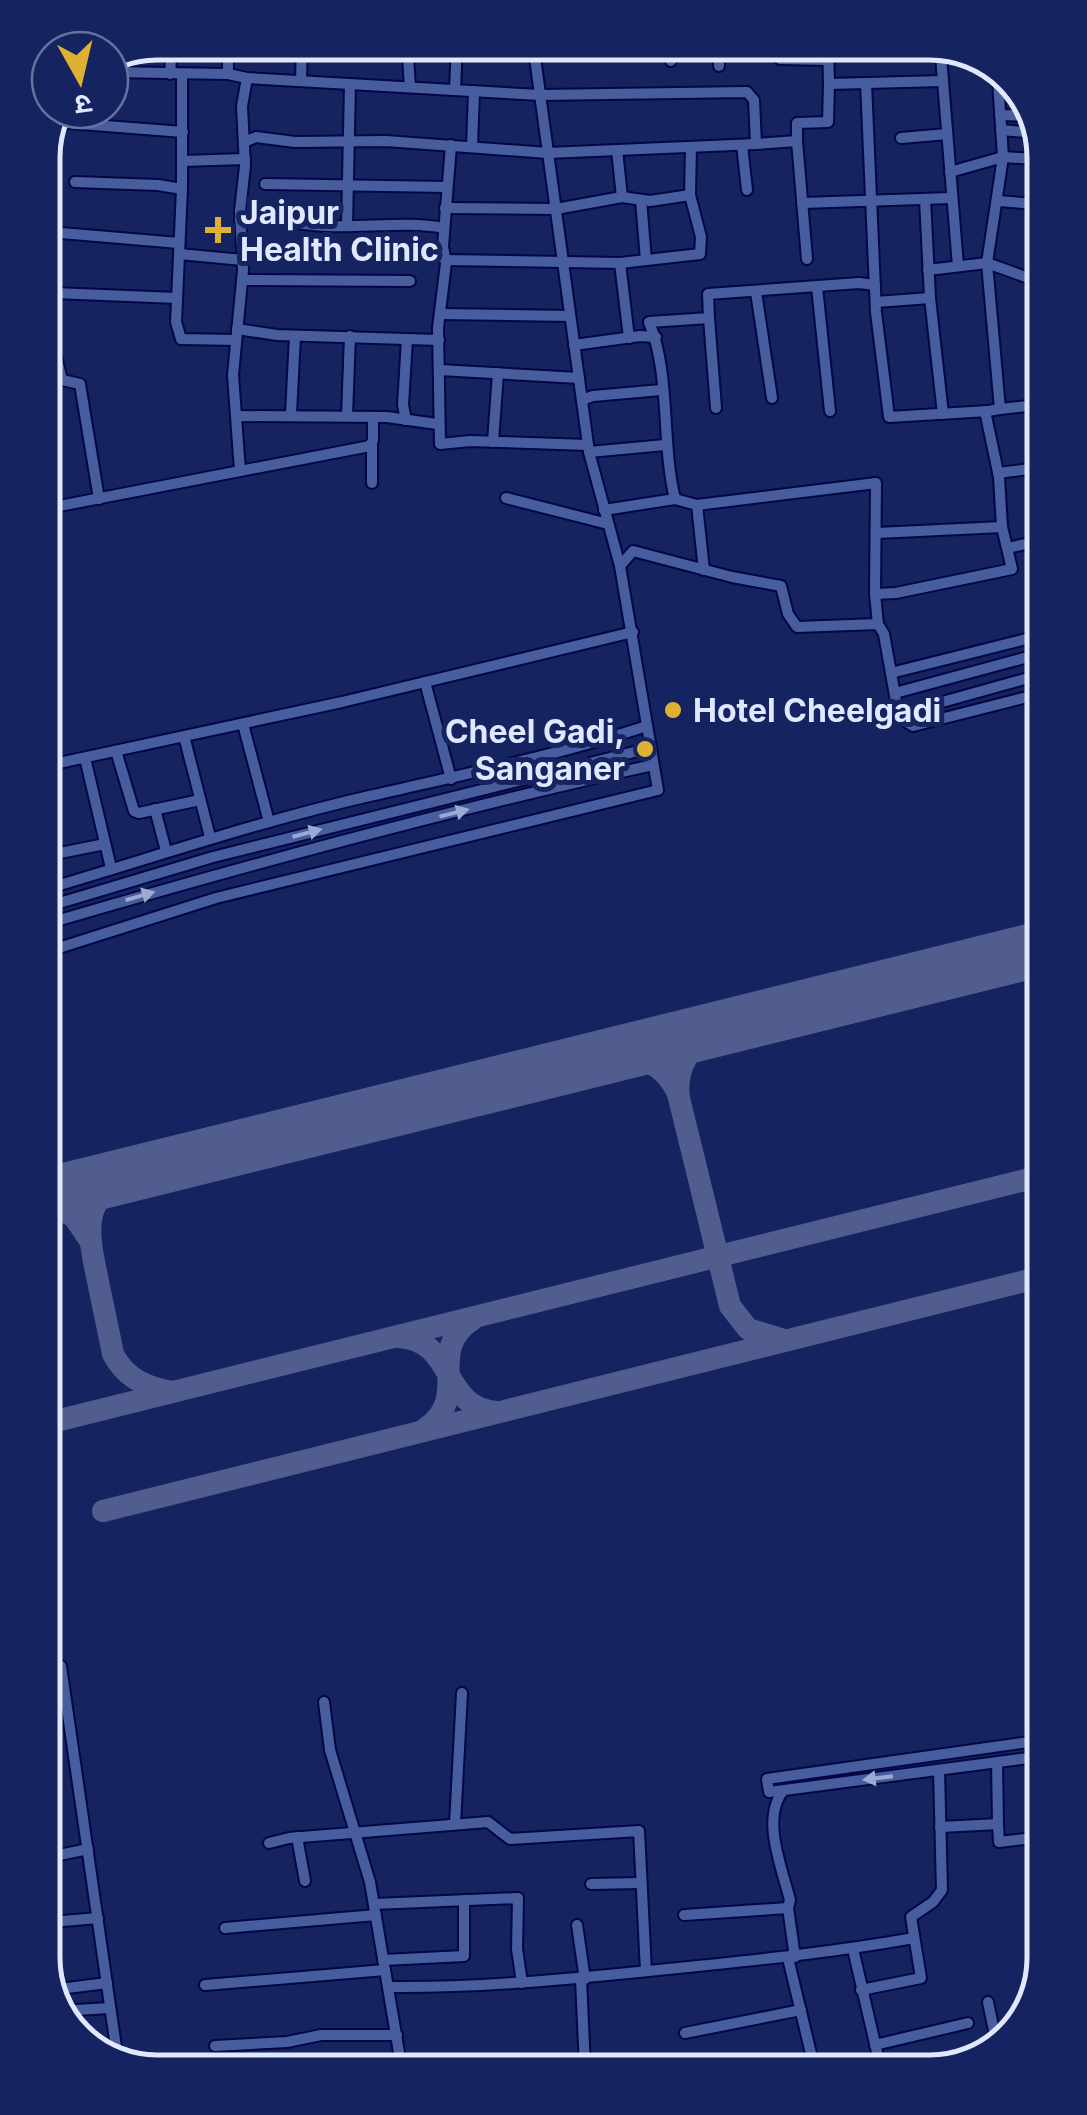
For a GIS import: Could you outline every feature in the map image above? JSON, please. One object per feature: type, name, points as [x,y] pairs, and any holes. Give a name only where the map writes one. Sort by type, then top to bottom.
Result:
[{"type":"street","points":[[174,60],[183,132],[176,322],[181,338],[236,335],[439,340]]},
{"type":"street","points":[[228,60],[228,74]]},
{"type":"street","points":[[301,81],[302,60]]},
{"type":"street","points":[[409,60],[410,87]]},
{"type":"street","points":[[455,90],[456,60]]},
{"type":"street","points":[[60,948],[216,898],[658,790],[620,566],[588,449],[535,60]]},
{"type":"street","points":[[719,60],[719,92]]},
{"type":"street","points":[[780,60],[828,60],[828,122],[797,122],[807,258]]},
{"type":"street","points":[[941,61],[958,266]]},
{"type":"street","points":[[130,72],[228,74],[540,95],[752,94],[756,144]]},
{"type":"street","points":[[240,471],[233,374],[242,280],[242,106],[247,78]]},
{"type":"street","points":[[829,84],[943,81]]},
{"type":"street","points":[[866,83],[876,302],[889,418],[1027,406]]},
{"type":"street","points":[[348,226],[350,84]]},
{"type":"street","points":[[998,87],[1003,157],[987,263],[1000,409]]},
{"type":"street","points":[[472,147],[474,91]]},
{"type":"street","points":[[1000,115],[1018,115]]},
{"type":"street","points":[[130,128],[183,132]]},
{"type":"street","points":[[1001,130],[1023,131]]},
{"type":"street","points":[[901,138],[947,134]]},
{"type":"street","points":[[244,142],[256,137],[548,153],[797,141]]},
{"type":"street","points":[[742,145],[746,190]]},
{"type":"street","points":[[451,146],[439,340],[440,444],[494,442],[588,449],[665,445]]},
{"type":"street","points":[[445,260],[620,263],[700,254],[701,237],[690,195],[691,147]]},
{"type":"street","points":[[617,150],[622,197]]},
{"type":"street","points":[[950,172],[1003,157],[1027,158]]},
{"type":"street","points":[[182,161],[245,159]]},
{"type":"street","points":[[75,182],[182,189]]},
{"type":"street","points":[[265,184],[447,187]]},
{"type":"street","points":[[446,208],[556,209],[622,197],[641,200],[690,195]]},
{"type":"street","points":[[925,198],[930,298],[944,414]]},
{"type":"street","points":[[802,204],[952,198]]},
{"type":"street","points":[[641,200],[646,260]]},
{"type":"street","points":[[998,201],[1027,203]]},
{"type":"street","points":[[240,220],[444,228]]},
{"type":"street","points":[[60,232],[242,260]]},
{"type":"street","points":[[620,263],[629,338]]},
{"type":"street","points":[[928,270],[987,263],[1027,277]]},
{"type":"street","points":[[242,280],[410,281]]},
{"type":"street","points":[[716,408],[708,294],[875,285]]},
{"type":"street","points":[[817,287],[830,412]]},
{"type":"street","points":[[756,292],[772,398]]},
{"type":"street","points":[[60,293],[177,298]]},
{"type":"street","points":[[876,302],[930,298]]},
{"type":"street","points":[[441,314],[570,316]]},
{"type":"street","points":[[675,499],[665,445],[666,418],[656,337],[649,322],[709,318]]},
{"type":"street","points":[[291,414],[295,336]]},
{"type":"street","points":[[347,416],[350,336]]},
{"type":"street","points":[[574,345],[656,337]]},
{"type":"street","points":[[406,420],[403,405],[407,339]]},
{"type":"street","points":[[440,370],[578,378]]},
{"type":"street","points":[[60,372],[62,380],[76,380],[80,384],[100,499]]},
{"type":"street","points":[[494,442],[498,373]]},
{"type":"street","points":[[582,400],[661,390]]},
{"type":"street","points":[[876,594],[1012,569],[985,412]]},
{"type":"street","points":[[236,416],[373,417],[437,424]]},
{"type":"street","points":[[372,483],[373,417]]},
{"type":"street","points":[[60,506],[372,444]]},
{"type":"street","points":[[998,473],[1027,469]]},
{"type":"street","points":[[604,510],[675,499],[697,505],[876,483],[878,624],[884,634],[900,718],[912,726],[1027,697]]},
{"type":"street","points":[[506,498],[608,524]]},
{"type":"street","points":[[697,505],[704,570]]},
{"type":"street","points":[[877,534],[1002,527]]},
{"type":"street","points":[[1008,548],[1027,544]]},
{"type":"street","points":[[620,566],[633,551],[781,586],[788,614],[797,627],[878,624]]},
{"type":"street","points":[[60,763],[633,632]]},
{"type":"street","points":[[891,672],[1027,639]]},
{"type":"street","points":[[895,693],[1027,657]]},
{"type":"street","points":[[899,714],[1027,678]]},
{"type":"street","points":[[424,682],[450,780]]},
{"type":"street","points":[[243,724],[269,822]]},
{"type":"street","points":[[60,884],[210,837],[376,794],[450,780],[647,726]]},
{"type":"street","points":[[184,736],[210,837]]},
{"type":"street","points":[[60,903],[212,857],[650,748]]},
{"type":"street","points":[[116,751],[134,811],[200,800]]},
{"type":"street","points":[[85,758],[111,868]]},
{"type":"street","points":[[60,920],[200,878],[653,765]]},
{"type":"street","points":[[154,809],[166,852]]},
{"type":"street","points":[[60,853],[105,844]]},
{"type":"street","points":[[60,1666],[115,2045]]},
{"type":"street","points":[[456,1824],[462,1693]]},
{"type":"street","points":[[324,1702],[330,1750],[375,1910],[400,2055]]},
{"type":"street","points":[[1027,1742],[767,1779],[769,1792],[782,1791],[1027,1758]]},
{"type":"street","points":[[998,1762],[999,1842],[1027,1838]]},
{"type":"street","points":[[861,1990],[921,1978],[911,1917],[933,1902],[942,1890],[938,1770]]},
{"type":"street","points":[[782,1791],[773,1809],[776,1842],[790,1900],[792,1958],[808,2055]]},
{"type":"street","points":[[268,1843],[297,1837],[488,1822],[510,1839],[639,1831],[646,1972]]},
{"type":"street","points":[[940,1827],[998,1824]]},
{"type":"street","points":[[297,1837],[304,1881]]},
{"type":"street","points":[[60,1855],[88,1849]]},
{"type":"street","points":[[590,1884],[640,1883]]},
{"type":"street","points":[[225,1928],[464,1900],[518,1898],[522,1983]]},
{"type":"street","points":[[205,1985],[464,1956],[464,1900]]},
{"type":"street","points":[[684,1915],[788,1908]]},
{"type":"street","points":[[60,1921],[98,1918]]},
{"type":"street","points":[[578,1925],[585,2055]]},
{"type":"street","points":[[388,1986],[583,1979],[792,1958],[914,1938]]},
{"type":"street","points":[[852,1949],[878,2055]]},
{"type":"street","points":[[65,1988],[107,1983]]},
{"type":"street","points":[[988,2002],[995,2030]]},
{"type":"street","points":[[75,2010],[110,2008]]},
{"type":"street","points":[[685,2033],[801,2010]]},
{"type":"street","points":[[875,2045],[968,2023]]},
{"type":"street","points":[[215,2046],[287,2042],[321,2035],[397,2035]]},
{"type":"taxiway","points":[[720,1030],[687,1057],[680,1075],[679,1098],[730,1306],[748,1329],[781,1339]]},
{"type":"taxiway","points":[[599,1057],[635,1057],[646,1061],[664,1073],[678,1094]]},
{"type":"taxiway","points":[[146,1170],[126,1178],[100,1197],[94,1209],[91,1238],[113,1354],[136,1380],[168,1391]]},
{"type":"taxiway","points":[[60,1420],[1027,1179]]},
{"type":"taxiway","points":[[60,1209],[74,1217],[89,1239]]},
{"type":"taxiway","points":[[103,1511],[1027,1280]]},
{"type":"taxiway","points":[[425,1429],[446,1403],[451,1346],[458,1332],[472,1320]]},
{"type":"taxiway","points":[[398,1337],[430,1349],[466,1399],[479,1408],[497,1412]]},
{"type":"runway","points":[[60,1192],[1027,952]]},
{"type":"place","name":"Jaipur Health Clinic","points":[[218,230]]},
{"type":"place","name":"Hotel Cheelgadi","points":[[673,710]]},
{"type":"place","name":"Cheel Gadi, Sanganer","points":[[645,749]]}]
